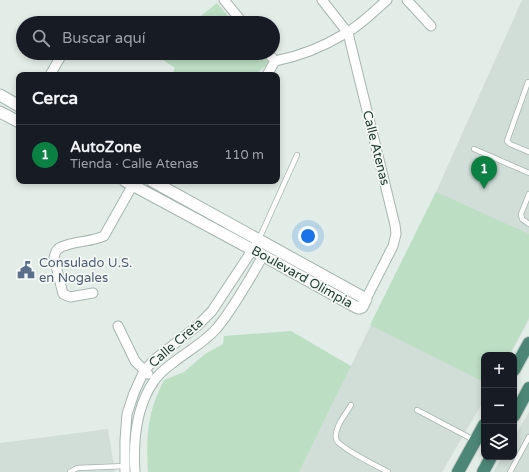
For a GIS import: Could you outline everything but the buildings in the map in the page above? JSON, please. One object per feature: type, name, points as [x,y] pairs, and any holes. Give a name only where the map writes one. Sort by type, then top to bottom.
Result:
[{"type":"highway","points":[[517,365],[529,343]]},
{"type":"highway","points":[[517,412],[523,404],[529,388]]},
{"type":"highway","points":[[458,472],[481,431]]},
{"type":"highway","points":[[483,472],[489,460]]},
{"type":"street","points":[[224,0],[237,16]]},
{"type":"street","name":"Calle Atenas","points":[[322,0],[348,33],[396,234],[393,246],[366,299]]},
{"type":"street","points":[[280,60],[301,55],[348,33],[387,0]]},
{"type":"street","points":[[407,0],[431,26]]},
{"type":"street","points":[[52,72],[59,60]]},
{"type":"street","points":[[268,72],[274,61],[278,60]]},
{"type":"street","points":[[0,95],[16,104]]},
{"type":"street","points":[[0,112],[16,120]]},
{"type":"street","points":[[94,293],[70,297],[63,294],[54,258],[55,254],[58,249],[65,246],[97,240],[104,236],[130,184]]},
{"type":"street","name":"Boulevard Olimpia","points":[[133,184],[358,308],[362,307],[366,299],[157,184]]},
{"type":"street","name":"Calle Creta","points":[[125,469],[127,414],[134,393],[144,371],[168,349],[196,327],[212,311],[253,250],[258,240]]},
{"type":"street","name":"Calle Creta","points":[[135,469],[136,427],[146,394],[154,380],[163,370],[216,329],[263,256]]},
{"type":"street","points":[[218,301],[230,309]]},
{"type":"street","points":[[118,326],[135,361],[154,380]]},
{"type":"lane","points":[[528,82],[507,141],[510,144],[529,152]]},
{"type":"lane","points":[[474,149],[529,173]]},
{"type":"lane","points":[[258,240],[297,155]]},
{"type":"lane","points":[[529,194],[521,214],[522,219],[529,224]]},
{"type":"lane","points":[[351,405],[340,423],[337,430],[336,440],[345,448],[388,472]]},
{"type":"lane","points":[[417,410],[476,441]]},
{"type":"lane","points":[[510,472],[529,437]]},
{"type":"lane","points":[[70,472],[78,468],[135,469]]},
{"type":"shaded area","points":[[522,0],[529,0],[529,320],[512,352],[481,352],[481,405],[442,472],[299,472],[436,192]]},
{"type":"shaded area","points":[[529,412],[529,472],[493,472],[500,460],[517,460],[517,432]]},
{"type":"shaded area","points":[[108,429],[115,472],[0,472],[0,443]]},
{"type":"green space","points":[[217,3],[228,16],[201,16]]},
{"type":"green space","points":[[163,60],[266,60],[269,63],[258,72],[173,72],[175,68]]},
{"type":"green space","points":[[436,192],[529,234],[529,317],[511,352],[481,352],[481,380],[370,325]]},
{"type":"green space","points":[[291,331],[351,366],[299,472],[148,472],[147,447],[149,425],[154,403],[164,380],[184,372],[205,354],[223,344],[224,336]]},
{"type":"place","name":"AutoZone","points":[[484,189]]},
{"type":"place","name":"Consulado U.S. en Nogales","points":[[26,270]]}]
